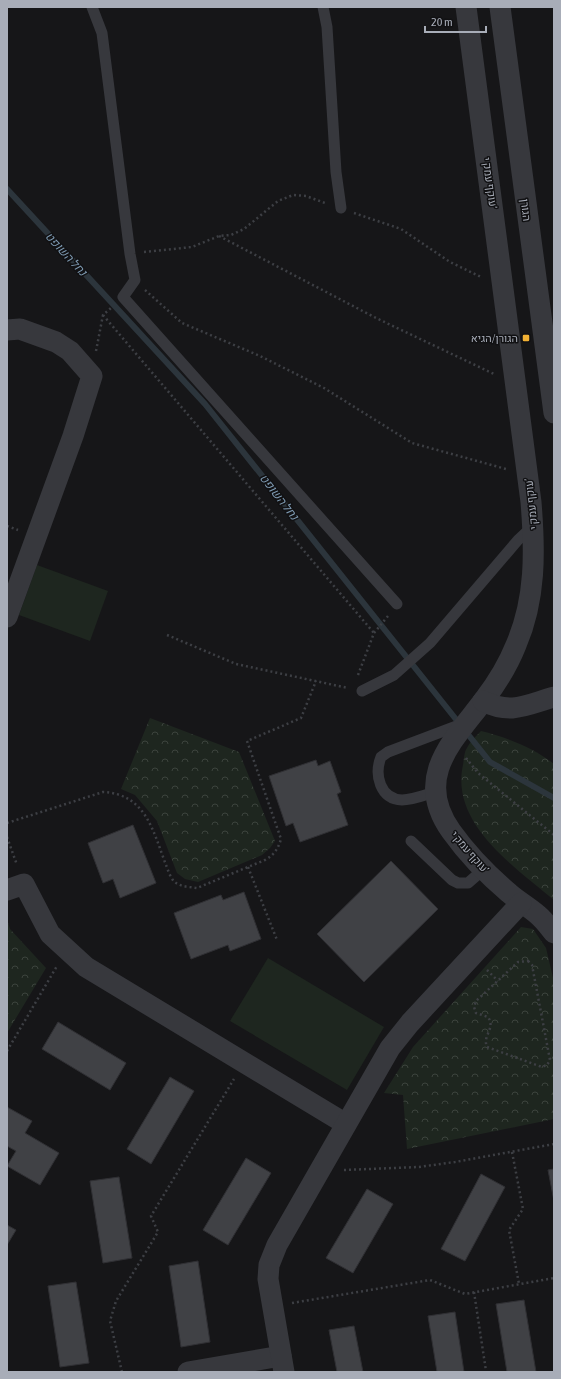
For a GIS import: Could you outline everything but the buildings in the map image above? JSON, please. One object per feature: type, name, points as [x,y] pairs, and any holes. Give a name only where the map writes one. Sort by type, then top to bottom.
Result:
[{"type":"street","name":"עוקף עמק י’","points":[[466,7],[514,383],[528,475],[533,526],[533,576],[527,612],[513,651],[500,677],[483,701],[464,723],[445,751],[438,770],[435,792],[450,830],[484,869],[521,903],[538,915],[554,933]]},
{"type":"street","name":"הגורן","points":[[500,7],[547,318],[554,413]]},
{"type":"street","points":[[7,330],[20,329],[56,342],[70,351],[92,376],[73,436],[7,617]]},
{"type":"street","points":[[483,701],[496,708],[505,710],[554,697]]},
{"type":"street","points":[[15,887],[50,934],[86,967],[346,1124]]},
{"type":"street","points":[[188,1372],[283,1364],[268,1279],[269,1264],[277,1245],[382,1060],[396,1039],[521,903]]},
{"type":"lane","points":[[92,7],[102,33],[130,254],[135,280],[123,297],[397,604]]},
{"type":"lane","points":[[323,7],[327,27],[336,172],[341,208]]},
{"type":"lane","points":[[362,691],[394,675],[430,643],[518,540],[533,526]]},
{"type":"lane","points":[[435,792],[402,800],[391,797],[382,789],[377,778],[378,764],[381,758],[388,752],[464,723]]},
{"type":"lane","points":[[411,841],[452,880],[458,883],[468,883],[484,869]]},
{"type":"path","points":[[130,254],[192,247],[219,236],[231,234],[244,229],[278,201],[293,195],[306,196],[401,229],[450,262],[491,282],[502,281]]},
{"type":"path","points":[[219,236],[376,318],[514,383]]},
{"type":"path","points":[[135,280],[182,323],[260,356],[324,388],[412,443],[528,475]]},
{"type":"path","points":[[92,376],[103,315],[374,633]]},
{"type":"path","points":[[167,635],[236,664],[362,691],[358,675],[374,633],[397,604]]},
{"type":"path","points":[[7,823],[89,798],[103,792],[116,793],[134,801],[143,812],[150,823],[169,872],[175,883],[197,888],[248,867],[273,855],[279,848],[281,839],[247,741],[301,718],[316,681]]},
{"type":"path","points":[[452,741],[478,773],[554,834]]},
{"type":"path","points":[[7,837],[15,887]]},
{"type":"path","points":[[248,867],[277,940]]},
{"type":"path","points":[[7,1051],[66,950]]},
{"type":"path","points":[[528,960],[532,966],[550,1060],[547,1065],[542,1067],[487,1047],[485,1042],[491,1030],[492,1022],[488,1017],[476,1013],[474,1007],[476,1001],[518,962],[528,960]]},
{"type":"path","points":[[122,1372],[110,1321],[116,1301],[158,1232],[151,1216],[244,1063]]},
{"type":"path","points":[[320,1171],[419,1166],[455,1162],[554,1144]]},
{"type":"path","points":[[512,1152],[523,1209],[509,1230],[519,1284]]},
{"type":"path","points":[[273,1306],[430,1280],[465,1294],[554,1278]]},
{"type":"path","points":[[474,1292],[486,1371]]},
{"type":"green space","points":[[37,565],[108,591],[90,641],[19,615]]},
{"type":"green space","points":[[150,718],[239,752],[275,841],[262,855],[198,882],[185,879],[177,873],[157,821],[135,795],[121,789]]},
{"type":"green space","points":[[481,731],[500,736],[519,744],[538,753],[554,764],[554,900],[505,858],[489,842],[476,825],[466,806],[462,786],[465,754],[470,744]]},
{"type":"green space","points":[[7,919],[10,929],[46,968],[7,1033]]},
{"type":"green space","points":[[521,927],[533,929],[546,948],[554,982],[554,1119],[407,1149],[403,1095],[384,1093],[413,1047]]},
{"type":"green space","points":[[268,958],[384,1027],[347,1090],[230,1021]]},
{"type":"waterway","name":"נחל השופט","points":[[7,189],[205,404],[490,762],[554,798]]},
{"type":"place","name":"הגורן/הגיא","points":[[526,338]]}]
